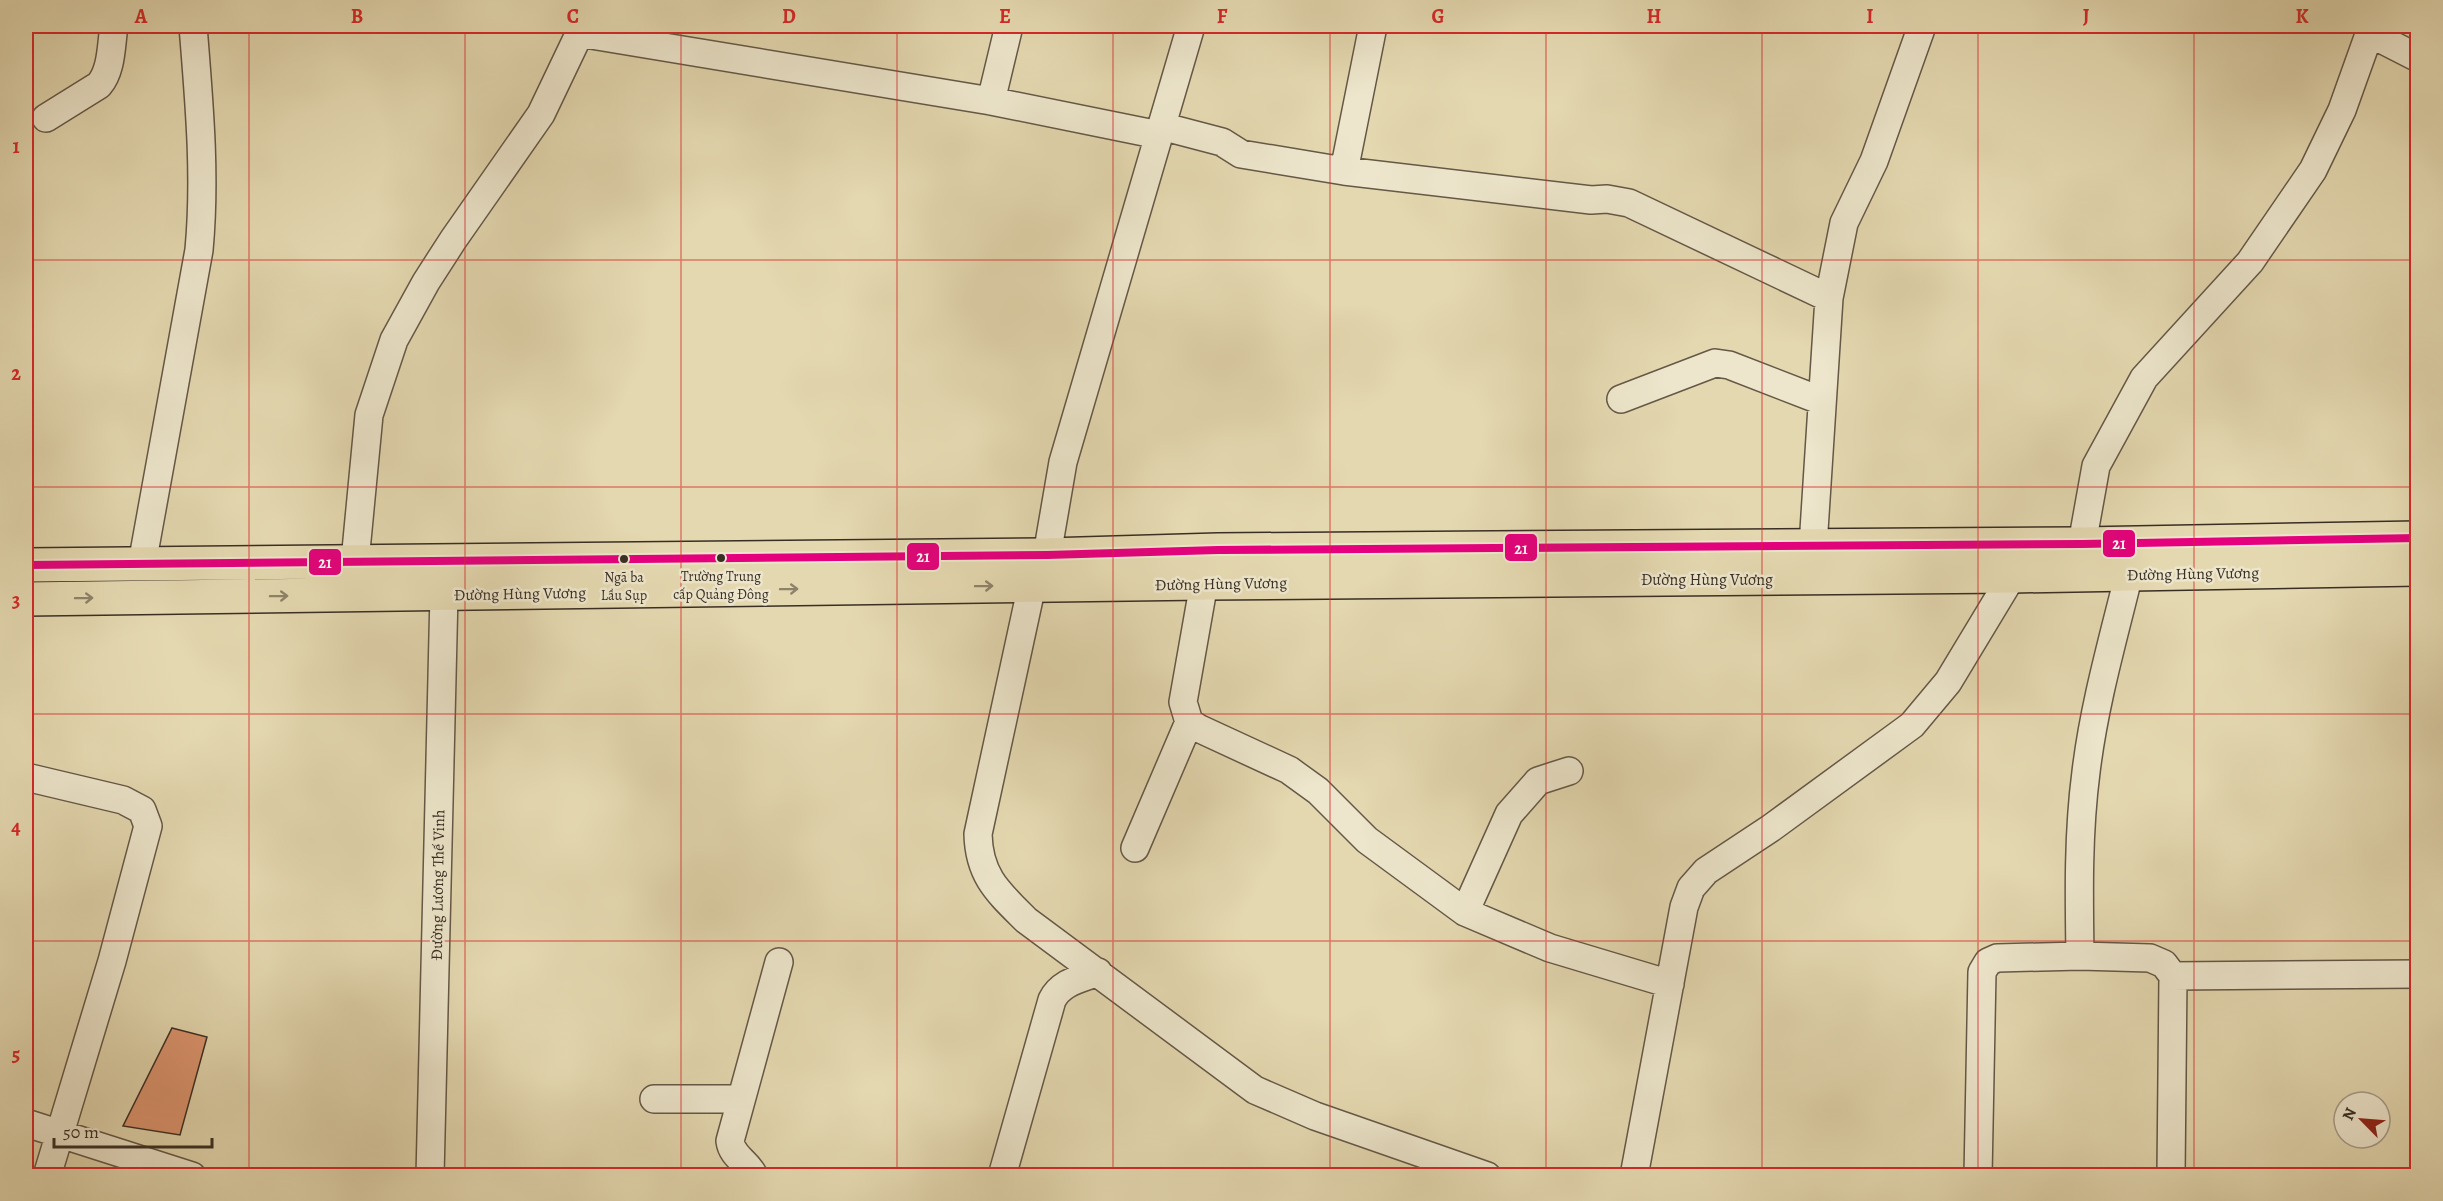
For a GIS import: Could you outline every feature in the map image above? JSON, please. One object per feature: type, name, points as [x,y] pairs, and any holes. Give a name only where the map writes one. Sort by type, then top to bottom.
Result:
[{"type":"highway","name":"Đường Hùng Vương","points":[[26,565],[1047,555],[1229,550],[2082,544],[2418,538]]},
{"type":"highway","name":"Đường Hùng Vương","points":[[26,599],[1204,583],[2012,576],[2418,569]]},
{"type":"street","points":[[46,118],[99,85],[104,79],[108,71],[114,26]]},
{"type":"street","points":[[142,564],[199,250],[203,147],[193,26]]},
{"type":"street","points":[[991,101],[1010,26]]},
{"type":"street","points":[[1047,555],[1063,462],[1191,26]]},
{"type":"street","points":[[1344,171],[1373,26]]},
{"type":"street","points":[[1814,546],[1828,298],[1844,223],[1874,161],[1922,26]]},
{"type":"street","points":[[356,561],[369,415],[394,340],[442,257],[541,114],[581,29],[1160,130],[1222,142],[1241,154],[1344,171],[1557,197],[1607,199],[1629,203],[1828,298]]},
{"type":"street","points":[[2082,544],[2096,466],[2144,378],[2250,262],[2313,170],[2342,110],[2371,30],[2418,58]]},
{"type":"street","points":[[1621,399],[1715,363],[1729,365],[1822,401]]},
{"type":"street","points":[[2080,956],[2079,856],[2086,771],[2099,699],[2129,574]]},
{"type":"street","points":[[1634,1176],[1684,907],[1698,879],[1912,725],[1948,682],[2012,576]]},
{"type":"street","points":[[1204,583],[1183,702],[1190,722],[1198,728],[1289,770],[1318,791],[1367,840],[1465,912],[1550,948],[1670,984]]},
{"type":"street","points":[[1032,585],[978,834],[978,854],[986,875],[1002,897],[1026,920],[1255,1090],[1315,1116],[1487,1176]]},
{"type":"street","name":"Đường Lương Thế Vinh","points":[[430,1176],[444,594]]},
{"type":"street","points":[[1135,848],[1190,722]]},
{"type":"street","points":[[1465,912],[1509,814],[1538,781],[1569,771]]},
{"type":"street","points":[[26,777],[123,801],[142,810],[148,826],[112,961],[58,1133],[47,1176]]},
{"type":"street","points":[[1977,1176],[1982,972],[1985,966],[1997,958],[2080,956],[2150,958],[2164,964],[2173,976],[2171,1176]]},
{"type":"street","points":[[754,1176],[750,1168],[731,1148],[730,1141],[779,962]]},
{"type":"street","points":[[1002,1176],[1055,993],[1066,984],[1098,972]]},
{"type":"street","points":[[2173,976],[2418,974]]},
{"type":"street","points":[[654,1099],[741,1099]]},
{"type":"street","points":[[26,1123],[192,1176]]},
{"type":"building","points":[[172,1028],[207,1037],[180,1135],[123,1126]]},
{"type":"transit line","name":"21","points":[[26,565],[1047,555],[1218,550],[2082,544],[2418,538]]},
{"type":"place","name":"Trường Trung cấp Quảng Đông","points":[[721,558]]},
{"type":"place","name":"Ngã ba Lầu Sụp","points":[[624,559]]}]
